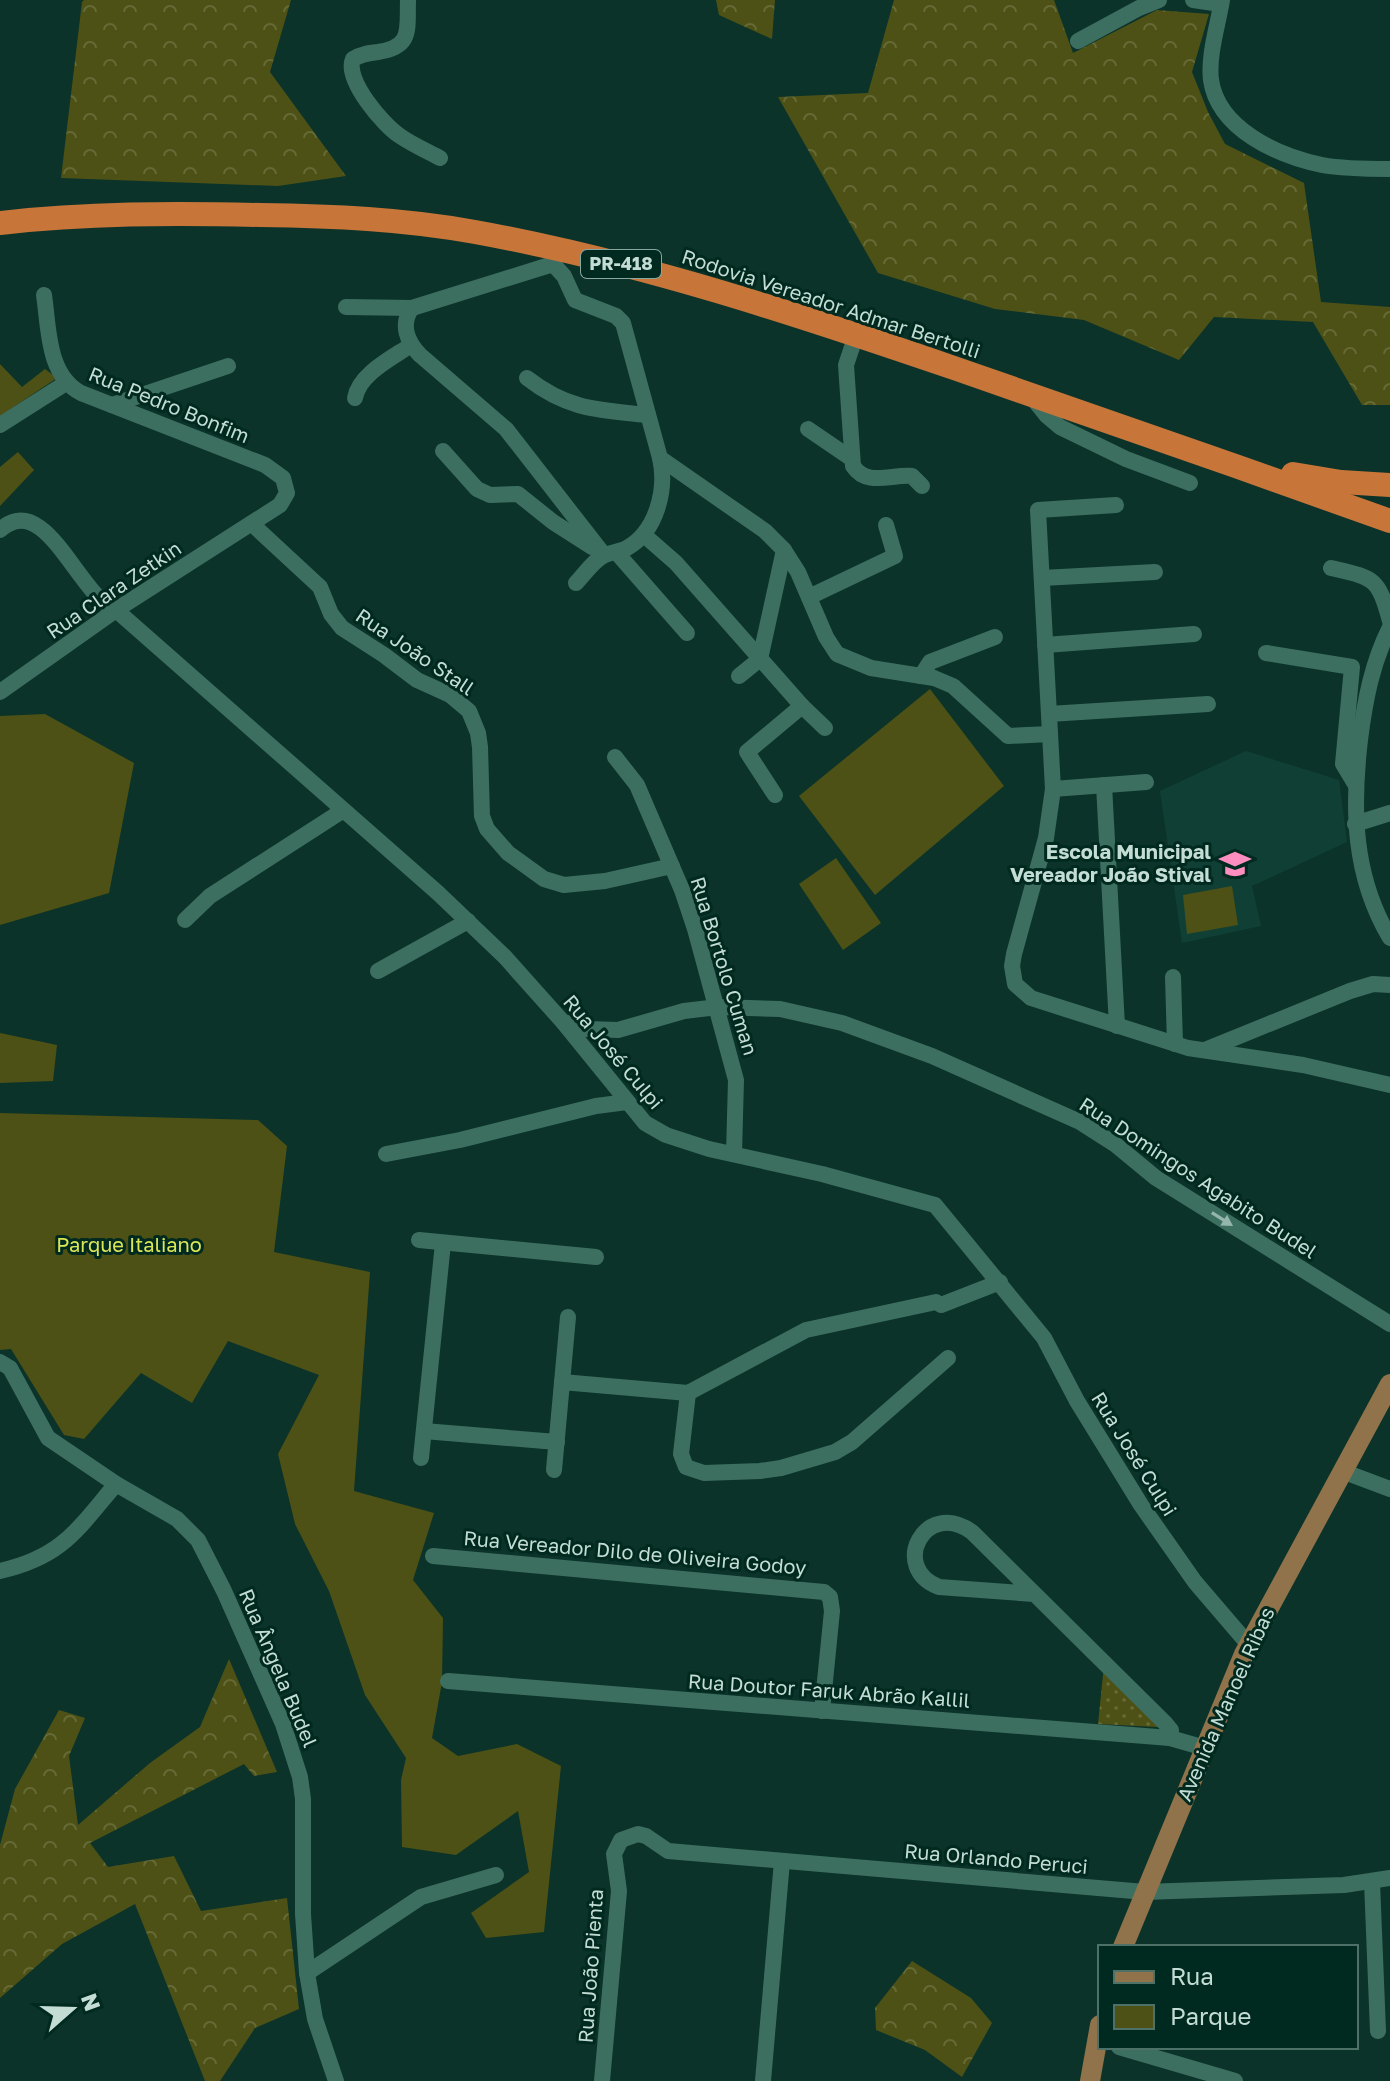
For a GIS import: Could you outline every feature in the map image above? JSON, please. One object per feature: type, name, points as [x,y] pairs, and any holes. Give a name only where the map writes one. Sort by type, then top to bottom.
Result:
[{"type":"highway","name":"Rodovia Vereador Admar Bertolli","points":[[0,223],[48,217],[128,214],[288,215],[394,221],[473,232],[554,256],[742,297],[1031,394],[1390,521]]},
{"type":"highway","points":[[1216,460],[1341,482],[1390,485]]},
{"type":"highway","points":[[1320,496],[1390,532]]},
{"type":"main road","name":"Avenida Manoel Ribas","points":[[1124,1945],[1249,1645],[1390,1384]]},
{"type":"main road","points":[[1082,2081],[1096,2050]]},
{"type":"street","points":[[408,0],[407,37],[403,43],[396,48],[359,55],[353,59],[351,71],[358,86],[391,129],[440,158]]},
{"type":"street","points":[[1078,41],[1159,0]]},
{"type":"street","points":[[1193,0],[1222,2],[1211,81],[1225,115],[1236,127],[1292,155],[1319,164],[1390,169]]},
{"type":"street","points":[[346,307],[412,308],[554,256],[575,300],[616,316],[623,323],[660,458],[663,477],[658,506],[644,535],[631,546],[610,554],[576,583]]},
{"type":"street","name":"Rua Pedro Bonfim","points":[[44,295],[55,361],[66,383],[81,393],[275,471],[287,486],[285,498],[280,505],[252,524]]},
{"type":"street","points":[[412,308],[406,319],[411,345],[506,429],[610,554],[687,633]]},
{"type":"street","points":[[856,335],[846,365],[852,459],[859,474],[873,479],[912,476],[922,486]]},
{"type":"street","points":[[355,398],[357,389],[366,378],[411,345]]},
{"type":"street","points":[[112,405],[228,366]]},
{"type":"street","points":[[527,378],[549,395],[573,404],[648,415]]},
{"type":"street","points":[[0,425],[66,383]]},
{"type":"street","points":[[1031,394],[1047,416],[1060,427],[1126,459],[1190,483]]},
{"type":"street","points":[[808,429],[852,459]]},
{"type":"street","points":[[443,451],[477,489],[490,495],[518,494],[553,522],[610,554]]},
{"type":"street","points":[[660,458],[765,531],[784,550],[837,654],[871,668],[921,676],[953,686],[1008,736],[1050,734]]},
{"type":"street","points":[[1116,505],[1038,510],[1053,789],[1046,838],[1014,954],[1015,984],[1031,998],[1175,1044],[1303,1065],[1390,1085]]},
{"type":"street","name":"Rua José Culpi","points":[[0,530],[14,520],[24,519],[45,531],[100,601],[116,610],[468,921],[518,970],[645,1123],[666,1135],[935,1205],[1051,1348],[1093,1429],[1169,1546],[1215,1608],[1249,1645]]},
{"type":"street","name":"Rua Clara Zetkin","points":[[0,692],[116,610],[252,524]]},
{"type":"street","name":"Rua João Stall","points":[[252,524],[320,587],[331,614],[342,628],[417,680],[450,695],[469,711],[480,747],[482,816],[487,829],[508,853],[544,879],[564,885],[605,881],[672,866]]},
{"type":"street","points":[[809,597],[895,556],[886,525]]},
{"type":"street","points":[[644,535],[676,563],[825,728]]},
{"type":"street","points":[[739,676],[760,659],[784,550]]},
{"type":"street","points":[[1331,568],[1364,575],[1372,580],[1384,599],[1390,621]]},
{"type":"street","points":[[1042,578],[1155,572]]},
{"type":"street","points":[[1390,627],[1368,685],[1355,784],[1355,824],[1368,892],[1390,938]]},
{"type":"street","points":[[1045,645],[1194,634]]},
{"type":"street","points":[[921,676],[930,662],[995,637]]},
{"type":"street","points":[[1266,653],[1352,667],[1343,764],[1355,784]]},
{"type":"street","points":[[1049,714],[1208,704]]},
{"type":"street","points":[[775,795],[747,752],[802,706]]},
{"type":"street","name":"Rua Bortolo Cuman","points":[[615,757],[637,785],[692,919],[736,1080],[734,1154]]},
{"type":"street","points":[[1053,789],[1146,782]]},
{"type":"street","points":[[1104,785],[1117,1026]]},
{"type":"street","points":[[185,920],[202,901],[342,811]]},
{"type":"street","points":[[1355,824],[1390,813]]},
{"type":"street","points":[[378,971],[468,921]]},
{"type":"street","points":[[1173,977],[1175,1044]]},
{"type":"street","points":[[1203,1051],[1350,991],[1373,984],[1390,985]]},
{"type":"street","name":"Rua Domingos Agabito Budel","points":[[563,1022],[587,1029],[618,1030],[684,1011],[718,1007],[780,1009],[815,1015],[899,1044],[1080,1122],[1116,1145],[1156,1178],[1390,1324]]},
{"type":"street","points":[[386,1154],[460,1140],[596,1106],[627,1102]]},
{"type":"street","points":[[419,1240],[596,1257]]},
{"type":"street","points":[[421,1458],[443,1243]]},
{"type":"street","points":[[562,1382],[688,1393],[806,1330],[936,1302],[941,1305],[998,1279]]},
{"type":"street","points":[[554,1470],[568,1317]]},
{"type":"street","points":[[688,1393],[681,1454],[686,1467],[704,1473],[770,1469],[844,1448],[948,1358]]},
{"type":"street","name":"Rua Ângela Budel","points":[[3,1363],[48,1438],[116,1484],[177,1519],[198,1540],[218,1579],[290,1742],[303,1799],[302,1891],[307,1973],[315,2019],[336,2081]]},
{"type":"street","points":[[424,1431],[557,1442]]},
{"type":"street","points":[[1342,1471],[1390,1489]]},
{"type":"street","points":[[0,1571],[30,1563],[59,1548],[116,1484]]},
{"type":"street","points":[[1034,1594],[939,1587],[918,1572],[915,1554],[920,1537],[936,1524],[956,1523],[972,1532],[1169,1727],[1170,1738]]},
{"type":"street","name":"Rua Vereador Dilo de Oliveira Godoy","points":[[433,1556],[818,1589],[830,1597],[832,1611],[822,1711]]},
{"type":"street","name":"Rua Doutor Faruk Abrão Kallil","points":[[448,1681],[1180,1738],[1205,1748]]},
{"type":"street","name":"Rua Orlando Peruci","points":[[614,1854],[621,1840],[638,1834],[668,1851],[1145,1892],[1372,1882],[1390,1878]]},
{"type":"street","name":"Rua João Pienta","points":[[602,2081],[619,1891],[614,1854]]},
{"type":"street","points":[[763,2081],[782,1861]]},
{"type":"street","points":[[307,1973],[421,1897],[496,1875]]},
{"type":"street","points":[[1372,1882],[1378,2031]]},
{"type":"street","points":[[1126,2049],[1235,2081]]},
{"type":"shaded area","name":"Escola Municipal Vereador João Stival","points":[[1246,751],[1339,780],[1347,842],[1252,886],[1261,926],[1182,943],[1160,791]]},
{"type":"green space","points":[[84,0],[291,0],[270,72],[346,176],[278,186],[61,178]]},
{"type":"green space","points":[[716,0],[775,0],[772,39],[719,15]]},
{"type":"green space","points":[[894,0],[1054,0],[1073,53],[1157,10],[1209,14],[1192,72],[1208,112],[1225,144],[1304,183],[1321,302],[1390,307],[1390,405],[1362,405],[1313,322],[1214,317],[1179,360],[1084,320],[995,309],[878,273],[778,97],[868,93]]},
{"type":"green space","points":[[0,364],[22,387],[45,369],[57,378],[0,416]]},
{"type":"green space","points":[[18,452],[34,470],[0,506],[0,467]]},
{"type":"green space","points":[[930,689],[1004,786],[875,895],[799,796]]},
{"type":"green space","points":[[45,714],[134,763],[109,893],[0,925],[0,716]]},
{"type":"green space","points":[[836,858],[881,923],[843,950],[799,884]]},
{"type":"green space","points":[[1232,886],[1238,925],[1187,934],[1183,895]]},
{"type":"green space","points":[[0,1033],[57,1045],[53,1081],[0,1083]]},
{"type":"green space","name":"Parque Italiano","points":[[0,1113],[258,1120],[287,1146],[274,1252],[370,1272],[354,1491],[434,1513],[413,1580],[443,1618],[442,1682],[432,1738],[458,1756],[517,1744],[561,1766],[544,1932],[486,1938],[471,1913],[529,1872],[518,1811],[456,1855],[402,1847],[401,1780],[406,1758],[365,1695],[329,1591],[295,1524],[278,1454],[319,1375],[228,1341],[192,1403],[141,1373],[84,1439],[64,1435],[11,1349],[0,1350]]},
{"type":"green space","points":[[229,1659],[277,1772],[254,1776],[244,1764],[90,1843],[108,1867],[174,1856],[201,1911],[287,1898],[299,2009],[255,2028],[220,2081],[205,2081],[135,1904],[62,1944],[0,1998],[0,1845],[15,1789],[59,1710],[85,1718],[69,1756],[78,1825],[150,1763],[200,1727]]},
{"type":"green space","points":[[1104,1665],[1159,1725],[1157,1727],[1098,1724]]},
{"type":"green space","points":[[912,1961],[971,1998],[992,2023],[962,2077],[925,2050],[876,2030],[875,2008]]},
{"type":"place","name":"Escola Municipal Vereador João Stival","points":[[1235,864]]}]
